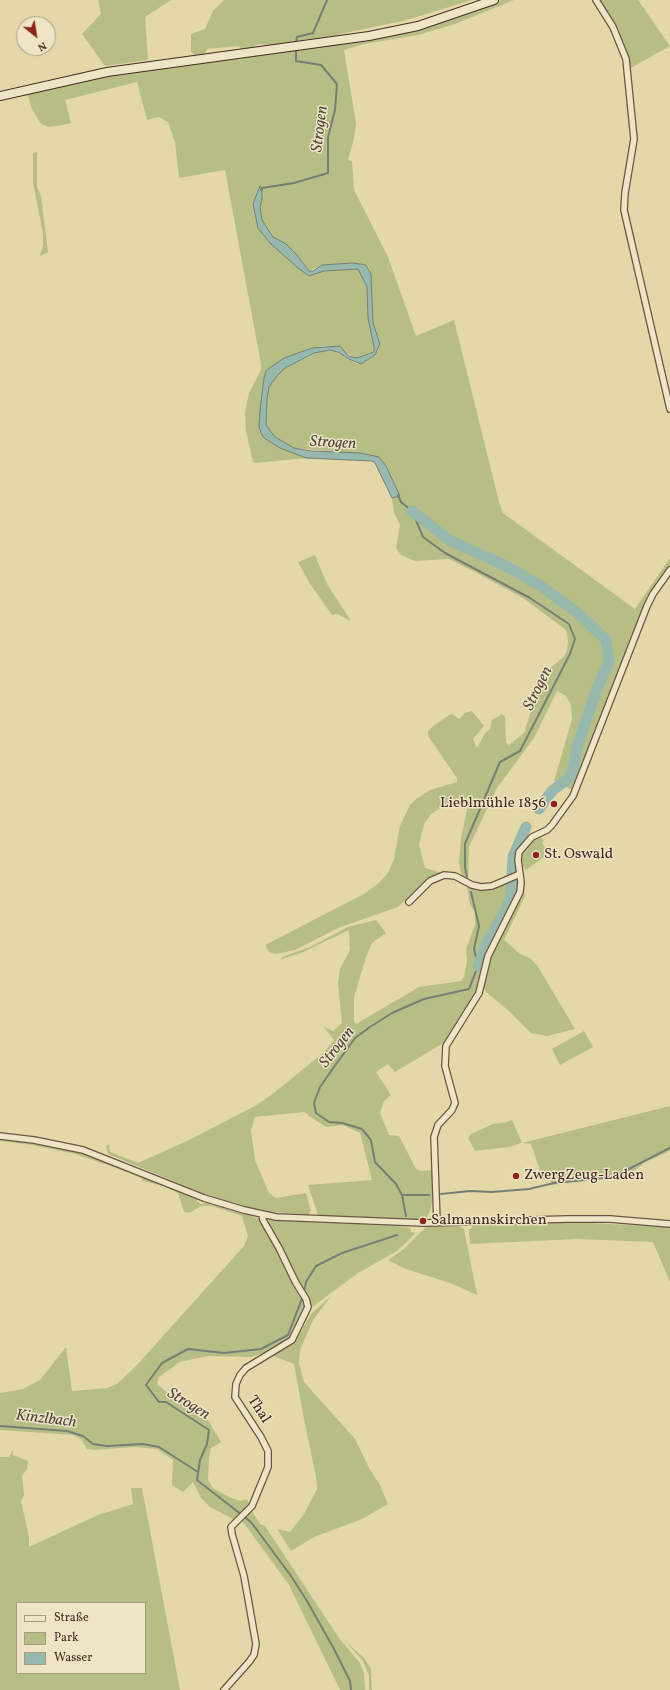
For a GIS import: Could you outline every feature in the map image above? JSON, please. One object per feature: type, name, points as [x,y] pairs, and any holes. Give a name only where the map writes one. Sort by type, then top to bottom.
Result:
[{"type":"main road","points":[[0,96],[107,72],[310,45],[418,26],[494,0]]},
{"type":"street","points":[[596,0],[613,27],[626,59],[634,139],[625,193],[624,210],[670,409]]},
{"type":"street","points":[[437,1223],[434,1137],[438,1125],[452,1110],[455,1103],[445,1066],[446,1046],[479,993],[488,956],[520,892],[521,882],[517,875],[518,860],[521,848],[532,837],[547,830],[568,806],[577,788],[647,606],[653,594],[670,570]]},
{"type":"street","points":[[409,902],[430,882],[444,875],[455,876],[481,888],[505,882],[517,875]]},
{"type":"street","points":[[0,1136],[34,1140],[83,1150],[204,1198],[262,1215],[315,1220],[412,1223],[610,1219],[670,1224]]},
{"type":"street","name":"Thal","points":[[224,1690],[254,1655],[256,1644],[244,1576],[232,1534],[232,1528],[236,1521],[252,1506],[268,1467],[268,1451],[261,1437],[235,1397],[236,1384],[240,1375],[246,1368],[292,1340],[307,1312],[308,1307],[306,1299],[263,1220],[262,1215]]},
{"type":"green space","points":[[98,0],[171,0],[145,17],[148,60],[105,66],[82,34],[101,14]]},
{"type":"green space","points":[[224,0],[472,0],[407,20],[331,36],[270,45],[258,44],[250,49],[242,50],[239,46],[207,49],[204,55],[196,56],[191,52],[191,34],[205,29],[213,11]]},
{"type":"green space","points":[[500,0],[514,0],[455,24],[418,35],[364,44],[344,50],[356,123],[354,139],[348,160],[352,161],[354,190],[388,257],[416,336],[454,320],[503,513],[635,609],[670,558],[670,568],[655,588],[575,787],[570,789],[554,781],[572,719],[571,705],[566,696],[557,691],[534,738],[497,788],[469,847],[468,880],[462,877],[459,863],[461,838],[469,800],[468,798],[437,810],[431,814],[424,824],[419,845],[425,868],[442,873],[427,881],[398,907],[338,928],[295,950],[276,954],[269,952],[265,945],[364,894],[380,882],[388,873],[394,859],[400,826],[410,805],[430,790],[457,782],[457,778],[428,736],[428,732],[432,727],[449,715],[452,714],[459,719],[465,713],[472,711],[484,726],[473,739],[477,748],[485,733],[490,729],[492,720],[502,714],[505,717],[506,743],[509,745],[524,733],[539,685],[546,671],[564,657],[567,651],[568,640],[566,630],[523,598],[449,559],[415,561],[401,555],[396,548],[400,525],[394,513],[392,498],[400,496],[386,466],[371,455],[294,448],[275,437],[266,425],[269,387],[285,368],[320,351],[335,351],[357,364],[367,361],[378,351],[379,340],[373,323],[370,270],[367,265],[353,263],[322,265],[309,271],[304,263],[286,244],[273,237],[262,220],[260,207],[262,200],[262,188],[253,204],[263,235],[298,268],[309,276],[324,271],[358,269],[367,287],[368,318],[374,352],[357,358],[327,346],[312,348],[284,358],[266,371],[261,403],[264,438],[280,448],[306,458],[256,463],[253,462],[246,431],[245,412],[249,393],[261,370],[261,364],[225,170],[179,178],[175,142],[168,122],[159,117],[147,120],[137,82],[65,100],[71,123],[57,126],[48,127],[41,124],[32,109],[28,96],[29,93],[164,66],[236,57],[240,60],[243,56],[272,54],[362,40],[366,42],[368,39],[475,10]]},
{"type":"green space","points":[[598,0],[638,0],[670,46],[629,69],[622,42]]},
{"type":"green space","points":[[37,152],[37,187],[41,196],[48,252],[40,256],[43,245],[43,233],[33,183],[33,153]]},
{"type":"green space","points":[[315,555],[327,584],[351,621],[337,614],[332,615],[310,584],[298,562]]},
{"type":"green space","points":[[539,835],[544,841],[542,843],[546,849],[545,856],[526,870],[520,863],[520,854]]},
{"type":"green space","points":[[517,879],[519,885],[516,896],[485,954],[479,988],[471,1004],[445,1042],[395,1072],[388,1064],[376,1072],[391,1095],[384,1101],[380,1113],[389,1135],[399,1136],[416,1169],[422,1171],[433,1170],[433,1198],[430,1211],[425,1220],[318,1215],[308,1185],[372,1180],[360,1133],[343,1125],[326,1127],[305,1112],[255,1117],[251,1130],[255,1160],[269,1193],[276,1198],[306,1193],[311,1211],[308,1215],[262,1211],[214,1198],[108,1154],[106,1146],[109,1145],[110,1152],[138,1163],[189,1140],[255,1106],[274,1093],[324,1052],[334,1040],[323,1026],[333,1031],[342,1023],[338,983],[340,969],[350,950],[349,930],[301,953],[282,959],[282,957],[310,947],[348,927],[376,920],[386,933],[372,943],[367,954],[354,997],[354,1021],[356,1024],[419,987],[461,981],[464,977],[467,961],[466,949],[475,925],[475,913],[470,904],[467,886],[477,889],[490,889]]},
{"type":"green space","points":[[523,891],[525,896],[504,940],[520,954],[530,958],[537,965],[575,1029],[547,1036],[531,1033],[509,1011],[486,992],[483,986],[490,957]]},
{"type":"green space","points":[[584,1031],[593,1047],[560,1065],[552,1049]]},
{"type":"green space","points":[[670,1106],[670,1151],[645,1162],[637,1169],[619,1178],[551,1185],[551,1181],[543,1179],[531,1144],[521,1143],[509,1147],[475,1151],[468,1138],[471,1134],[493,1124],[512,1120],[522,1143]]},
{"type":"green space","points":[[0,1139],[40,1144],[84,1154],[197,1198],[197,1201],[201,1204],[208,1202],[260,1219],[305,1304],[305,1309],[292,1335],[271,1350],[252,1357],[207,1356],[180,1362],[159,1377],[157,1384],[175,1399],[193,1406],[206,1417],[221,1442],[211,1448],[208,1480],[213,1488],[231,1498],[241,1501],[247,1499],[250,1506],[235,1520],[210,1507],[201,1498],[193,1482],[183,1492],[172,1485],[173,1460],[157,1449],[134,1447],[95,1450],[87,1449],[82,1440],[73,1435],[0,1430],[0,1393],[23,1389],[40,1380],[66,1347],[72,1391],[107,1388],[117,1384],[137,1365],[244,1246],[248,1236],[242,1216],[212,1206],[201,1206],[189,1213],[184,1212],[178,1193],[163,1186],[143,1181],[141,1178],[116,1168],[75,1154],[32,1145],[0,1141]]},
{"type":"green space","points":[[270,1219],[397,1226],[410,1228],[411,1232],[416,1233],[397,1251],[358,1273],[312,1307],[310,1301],[298,1285],[267,1223]]},
{"type":"green space","points":[[569,1222],[670,1227],[670,1282],[653,1242],[577,1239],[470,1244],[469,1230],[473,1226]]},
{"type":"green space","points":[[430,1226],[459,1226],[464,1229],[477,1295],[453,1284],[403,1268],[388,1260],[404,1249],[425,1228]]},
{"type":"green space","points":[[331,1296],[313,1320],[300,1350],[299,1363],[304,1382],[355,1439],[369,1468],[380,1485],[388,1504],[362,1519],[314,1537],[291,1551],[277,1529],[290,1532],[304,1514],[317,1489],[316,1477],[294,1364],[271,1355],[294,1343],[311,1314]]},
{"type":"green space","points":[[13,1450],[13,1455],[28,1461],[27,1469],[22,1476],[24,1495],[21,1501],[29,1537],[29,1547],[98,1515],[133,1504],[131,1488],[142,1488],[180,1690],[0,1690],[0,1457],[9,1457]]},
{"type":"green space","points":[[252,1511],[260,1524],[265,1526],[339,1638],[360,1663],[364,1673],[365,1690],[340,1690],[289,1585],[241,1519]]},
{"type":"green space","points":[[344,1640],[364,1658],[371,1669],[372,1690],[369,1690],[369,1676],[363,1661]]},
{"type":"water","points":[[260,186],[262,188],[262,200],[260,207],[262,220],[273,237],[286,244],[297,255],[309,271],[313,271],[322,265],[353,263],[366,265],[371,274],[373,323],[380,344],[375,355],[361,364],[338,352],[330,350],[314,353],[285,368],[269,387],[266,425],[275,437],[294,448],[311,451],[360,453],[379,457],[386,466],[400,496],[392,498],[375,463],[372,461],[306,458],[280,448],[264,438],[261,433],[259,426],[264,378],[266,371],[271,367],[284,358],[312,348],[340,346],[348,356],[357,358],[374,352],[374,347],[368,318],[367,287],[358,269],[324,271],[309,276],[298,268],[270,243],[258,228],[253,204]]},
{"type":"waterway","name":"Strogen","points":[[296,43],[297,37],[313,33],[327,0]]},
{"type":"waterway","name":"Strogen","points":[[261,190],[262,188],[294,183],[328,173],[328,137],[335,110],[337,84],[321,65],[296,61],[296,48]]},
{"type":"waterway","name":"Strogen","points":[[398,495],[401,502],[412,511],[423,537],[445,553],[530,598],[569,624],[575,639],[570,654],[520,751],[500,762],[465,844],[465,867],[467,877]]},
{"type":"waterway","points":[[412,511],[449,540],[504,565],[541,586],[579,614],[606,640],[609,661],[597,689],[577,747],[573,770],[569,778],[552,791],[539,809]]},
{"type":"waterway","points":[[478,966],[488,940],[505,912],[511,896],[513,857],[526,827]]},
{"type":"waterway","name":"Strogen","points":[[406,1216],[402,1195],[396,1184],[375,1162],[371,1140],[362,1129],[342,1123],[329,1122],[316,1113],[314,1103],[320,1087],[355,1038],[392,1013],[424,999],[469,989],[478,966],[474,949],[479,926],[471,892]]},
{"type":"waterway","points":[[441,1194],[470,1191],[492,1192],[529,1189],[554,1183],[609,1177],[623,1172],[670,1148]]},
{"type":"waterway","points":[[402,1195],[429,1195]]},
{"type":"waterway","name":"Strogen","points":[[304,1291],[306,1282],[316,1266],[342,1253],[397,1235]]},
{"type":"waterway","name":"Strogen","points":[[303,1296],[288,1335],[261,1349],[224,1353],[188,1349],[162,1363],[146,1385],[159,1402],[166,1402],[209,1430],[207,1444],[200,1460],[197,1480],[251,1522],[291,1576],[334,1649],[350,1681],[351,1690]]},
{"type":"waterway","name":"Kinzlbach","points":[[0,1426],[67,1431],[83,1436],[93,1444],[107,1446],[143,1444],[159,1447],[198,1472]]},
{"type":"place","name":"Lieblmühle 1856","points":[[554,804]]},
{"type":"place","name":"St. Oswald","points":[[536,855]]},
{"type":"place","name":"ZwergZeug-Laden","points":[[516,1176]]},
{"type":"place","name":"Salmannskirchen","points":[[423,1221]]}]
